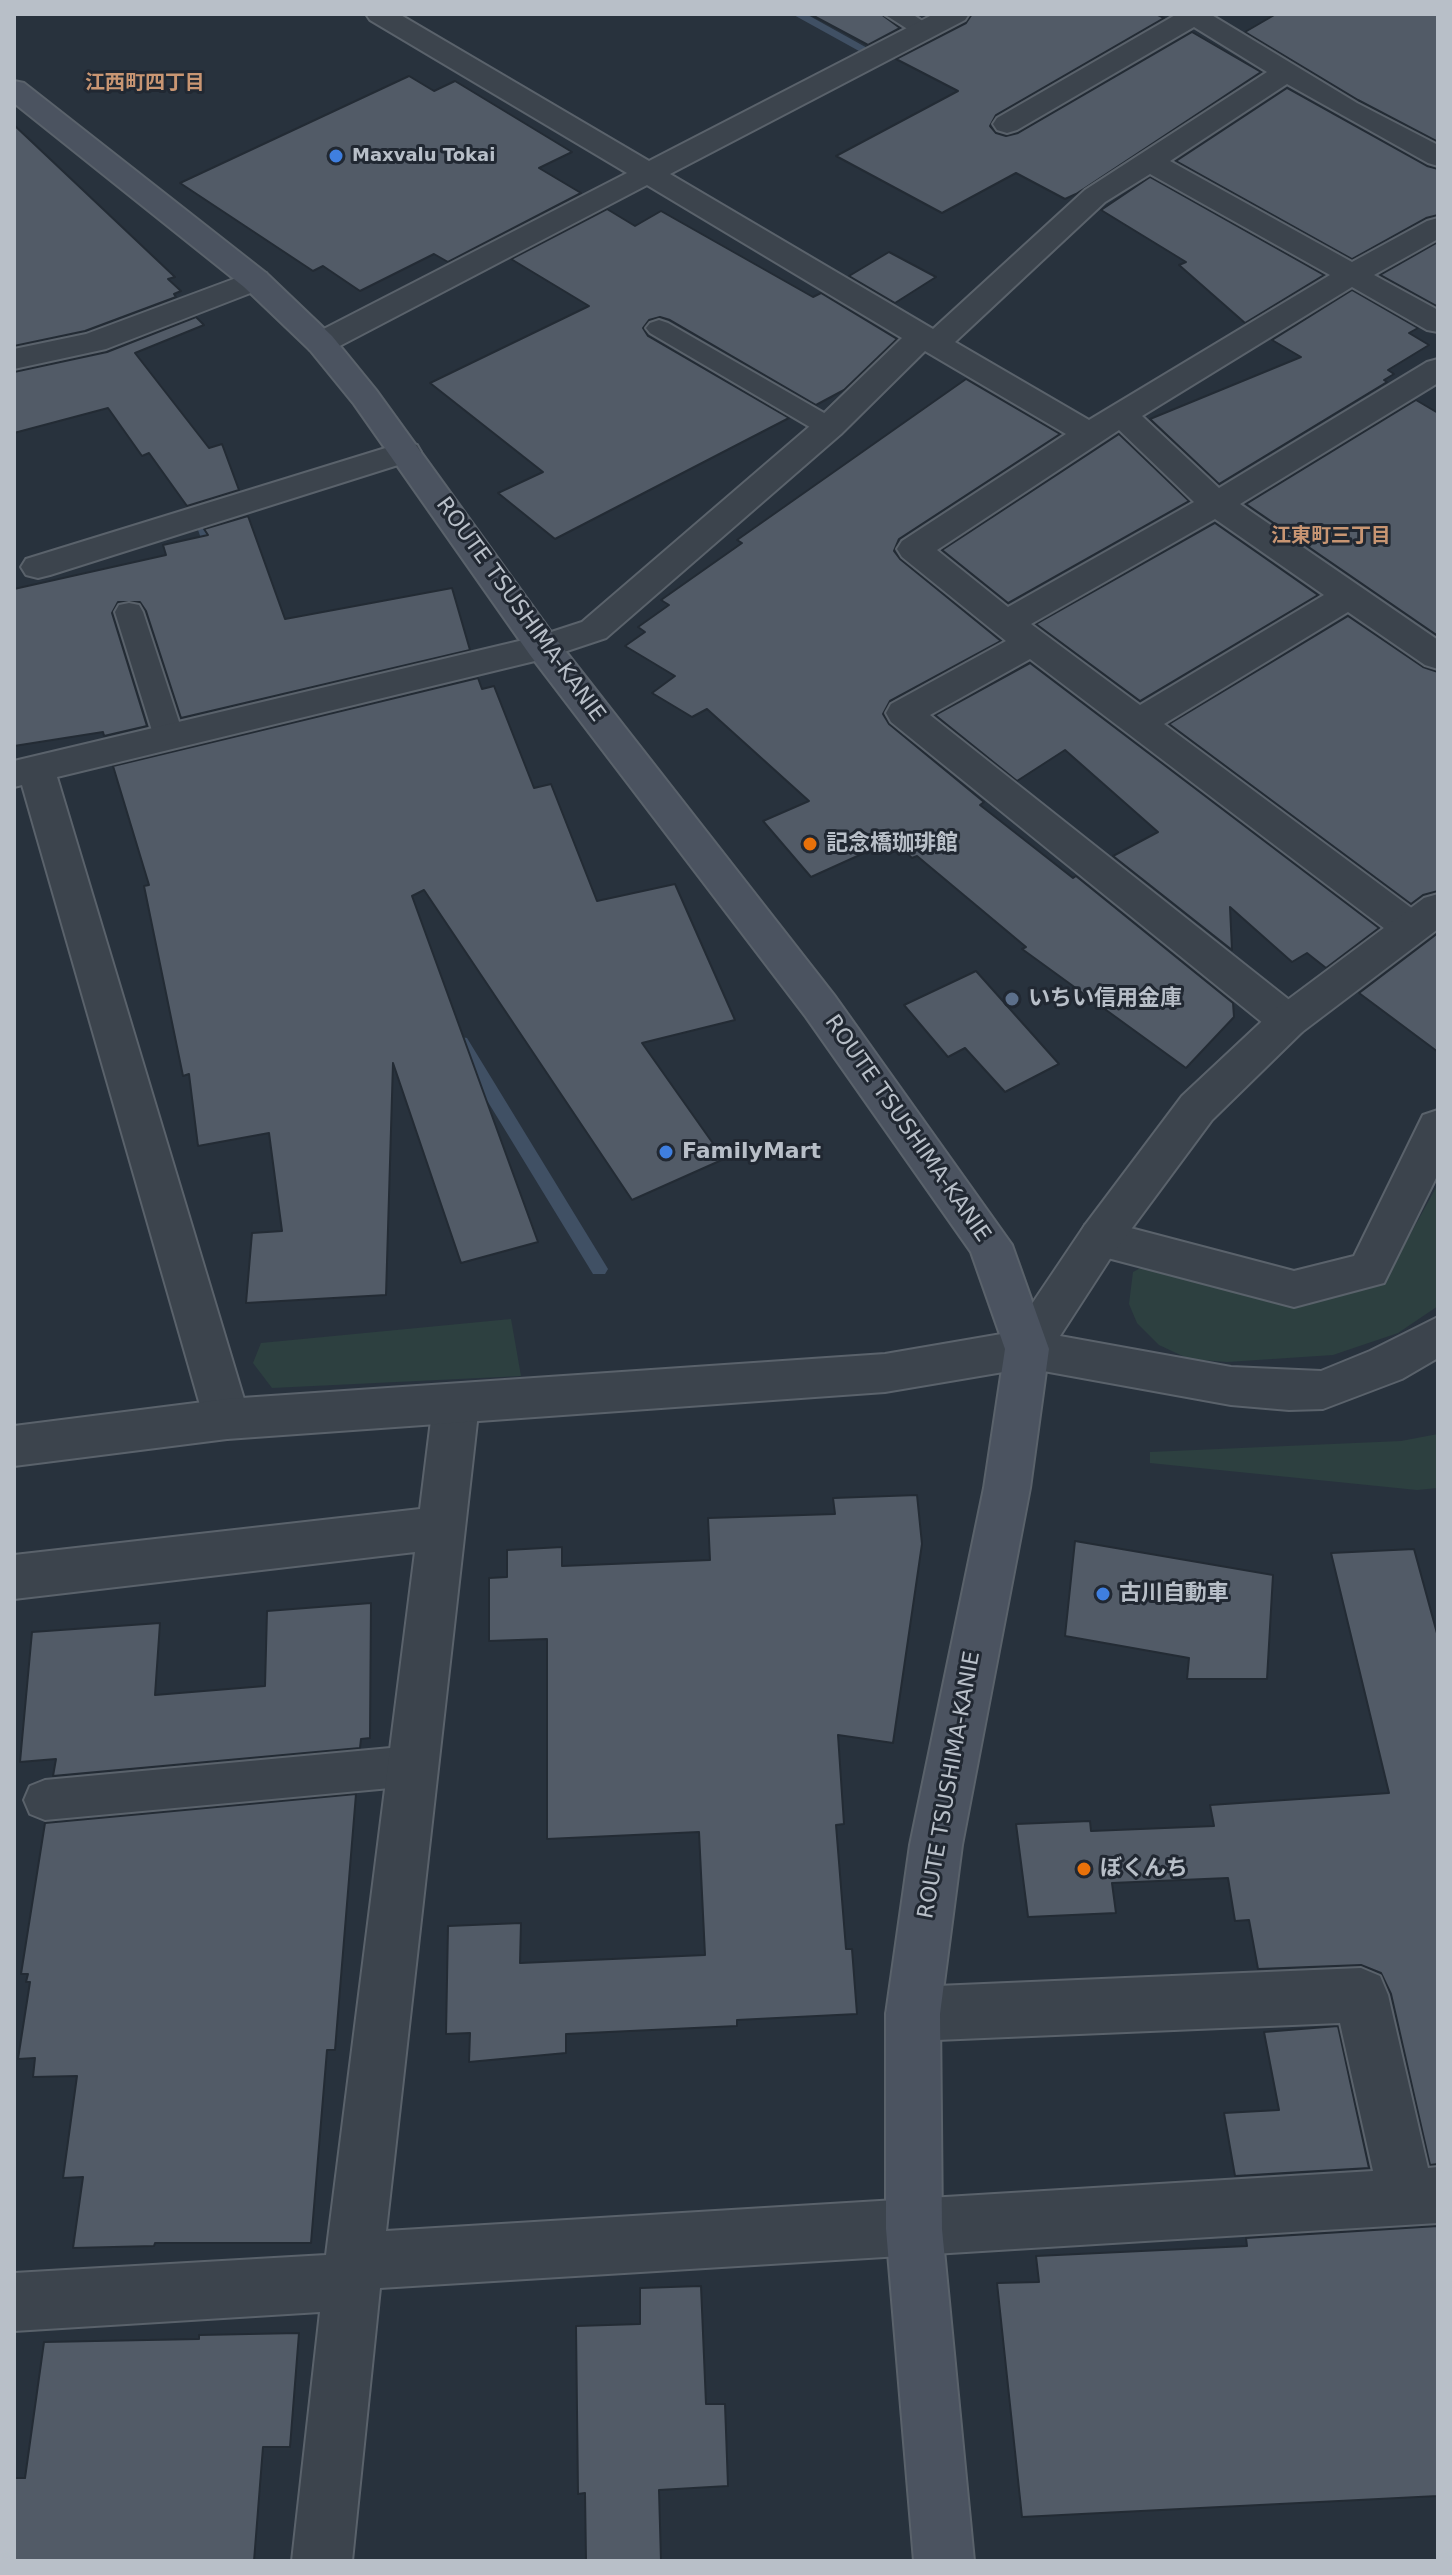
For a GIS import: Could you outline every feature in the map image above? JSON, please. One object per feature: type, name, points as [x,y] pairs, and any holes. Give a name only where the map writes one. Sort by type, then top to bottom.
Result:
[{"type":"main road","name":"ROUTE TSUSHIMA-KANIE","points":[[14,89],[255,280],[321,343],[365,397],[543,647],[820,1006],[990,1245],[1027,1349],[1007,1488],[936,1845],[913,2014],[914,2229],[944,2561]]},
{"type":"street","points":[[380,14],[1089,434]]},
{"type":"street","points":[[321,343],[955,14]]},
{"type":"street","points":[[1007,124],[1193,15],[1347,109],[1438,157]]},
{"type":"street","points":[[227,1419],[25,771],[543,647],[594,630],[1095,196],[1287,72]]},
{"type":"street","points":[[1147,160],[1438,323]]},
{"type":"street","points":[[1027,1349],[1100,1238],[1197,1108],[1288,1021],[1425,918],[1138,723],[1018,633],[914,549],[1089,434],[1351,275],[1438,227]]},
{"type":"street","points":[[14,359],[95,342],[255,280]]},
{"type":"street","points":[[1288,1021],[904,713],[1018,633],[1216,504],[1438,369]]},
{"type":"street","points":[[1122,414],[1216,504],[1346,597],[1438,657]]},
{"type":"street","points":[[38,567],[405,452]]},
{"type":"street","points":[[1138,723],[1346,597]]},
{"type":"street","points":[[1100,1238],[1294,1289],[1369,1270],[1438,1127]]},
{"type":"street","points":[[14,1446],[227,1419],[885,1373],[1027,1349],[1231,1386],[1289,1391],[1323,1390],[1350,1381],[1438,1336]]},
{"type":"street","points":[[322,2561],[353,2272],[456,1404]]},
{"type":"street","points":[[14,1577],[441,1528]]},
{"type":"street","points":[[14,2302],[353,2272],[914,2229],[1422,2196],[1361,1995],[913,2014]]},
{"type":"lane","points":[[895,14],[925,30]]},
{"type":"lane","points":[[659,328],[829,427]]},
{"type":"lane","points":[[129,612],[169,737]]},
{"type":"lane","points":[[45,1800],[412,1766]]},
{"type":"shaded area","points":[[1438,1184],[1438,1306],[1398,1333],[1333,1355],[1227,1362],[1189,1359],[1159,1345],[1137,1323],[1129,1304],[1133,1272],[1150,1263],[1295,1308],[1383,1284]]},
{"type":"shaded area","points":[[511,1319],[521,1376],[272,1388],[253,1363],[261,1343]]},
{"type":"shaded area","points":[[1438,1434],[1438,1488],[1417,1490],[1150,1463],[1150,1452],[1401,1441]]},
{"type":"building","points":[[810,14],[881,14],[900,28],[868,45]]},
{"type":"building","points":[[972,14],[1156,14],[1164,18],[996,115],[990,126],[996,133],[1006,136],[1018,133],[1192,32],[1261,72],[1065,199],[1016,173],[942,213],[836,156],[958,91],[896,59],[966,23]]},
{"type":"building","points":[[1276,14],[1438,14],[1438,142],[1358,100],[1245,32]]},
{"type":"building","points":[[409,76],[434,91],[455,81],[572,152],[539,168],[581,193],[448,262],[434,254],[360,291],[323,266],[313,271],[180,183]]},
{"type":"building","points":[[1287,88],[1427,166],[1438,169],[1438,215],[1426,218],[1352,259],[1176,161]]},
{"type":"building","points":[[14,125],[175,277],[168,279],[181,291],[174,294],[176,297],[85,331],[14,346]]},
{"type":"building","points":[[1150,177],[1324,275],[1245,323],[1179,265],[1186,262],[1101,210]]},
{"type":"building","points":[[607,209],[635,226],[661,211],[813,297],[821,293],[897,339],[844,390],[816,405],[670,320],[660,317],[649,320],[643,328],[648,336],[789,418],[555,539],[498,493],[543,472],[430,383],[589,306],[511,259]]},
{"type":"building","points":[[1438,242],[1438,307],[1380,275]]},
{"type":"building","points":[[889,252],[936,277],[895,303],[849,276]]},
{"type":"building","points":[[1352,290],[1418,328],[1409,333],[1429,345],[1388,370],[1394,374],[1384,380],[1387,382],[1219,484],[1150,419],[1301,357],[1272,340]]},
{"type":"building","points":[[196,317],[204,325],[135,353],[209,448],[222,444],[239,490],[187,506],[149,453],[142,456],[108,408],[14,433],[14,372],[107,352]]},
{"type":"building","points":[[966,379],[1060,434],[899,539],[894,551],[900,559],[1001,641],[890,701],[883,714],[889,724],[984,802],[980,805],[1073,878],[1076,876],[1233,1003],[1234,1017],[1186,1068],[1022,949],[1026,947],[917,856],[912,858],[893,840],[811,877],[763,821],[809,801],[707,709],[692,717],[652,693],[675,676],[625,646],[645,632],[638,627],[669,605],[661,600],[742,543],[737,540]]},
{"type":"building","points":[[1416,400],[1438,413],[1438,636],[1246,504]]},
{"type":"building","points":[[1119,434],[1189,501],[1008,603],[942,550]]},
{"type":"building","points":[[248,516],[285,619],[452,588],[470,650],[181,718],[146,611],[140,602],[118,602],[112,613],[147,726],[104,736],[103,732],[14,746],[14,589],[166,555],[163,545],[208,535],[204,529]]},
{"type":"building","points":[[1215,523],[1318,595],[1140,701],[1036,624]]},
{"type":"building","points":[[1348,616],[1423,667],[1438,672],[1438,891],[1423,895],[1411,904],[1169,724]]},
{"type":"building","points":[[1030,663],[1379,928],[1326,968],[1307,953],[1292,962],[1230,907],[1232,950],[1113,856],[1158,832],[1065,750],[1017,781],[935,715]]},
{"type":"building","points":[[478,678],[482,689],[494,686],[534,788],[551,784],[597,901],[675,884],[735,1020],[642,1043],[724,1159],[632,1200],[424,890],[412,896],[538,1242],[461,1263],[393,1063],[386,1295],[246,1303],[252,1233],[282,1231],[269,1133],[198,1146],[189,1074],[183,1076],[144,886],[149,885],[113,766]]},
{"type":"building","points":[[1438,933],[1438,1052],[1359,993]]},
{"type":"building","points":[[976,971],[1059,1064],[1005,1092],[965,1048],[948,1057],[904,1005]]},
{"type":"building","points":[[917,1495],[922,1544],[893,1743],[838,1735],[844,1824],[836,1825],[846,1949],[852,1949],[857,2014],[737,2020],[737,2026],[566,2034],[566,2053],[469,2062],[470,2033],[446,2034],[448,1926],[521,1923],[520,1963],[705,1955],[699,1832],[547,1839],[547,1639],[489,1641],[489,1578],[507,1577],[507,1550],[562,1547],[562,1566],[710,1560],[708,1518],[835,1514],[833,1498]]},
{"type":"building","points":[[1075,1541],[1273,1575],[1267,1679],[1187,1679],[1189,1658],[1065,1636]]},
{"type":"building","points":[[1414,1549],[1438,1637],[1438,2164],[1430,2165],[1391,1994],[1381,1973],[1361,1965],[1258,1969],[1249,1920],[1235,1921],[1228,1878],[1112,1883],[1116,1913],[1028,1917],[1016,1824],[1090,1821],[1091,1831],[1214,1826],[1210,1805],[1389,1793],[1331,1553]]},
{"type":"building","points":[[371,1603],[370,1738],[361,1739],[360,1748],[53,1776],[56,1759],[20,1762],[32,1632],[160,1623],[155,1695],[265,1686],[267,1611]]},
{"type":"building","points":[[356,1794],[335,2050],[327,2050],[311,2243],[155,2243],[154,2246],[73,2248],[83,2177],[63,2178],[77,2076],[33,2077],[35,2058],[18,2059],[30,1982],[26,1982],[28,1974],[21,1974],[45,1823]]},
{"type":"building","points":[[1338,2026],[1369,2168],[1235,2176],[1224,2113],[1279,2110],[1264,2032]]},
{"type":"building","points":[[1438,2226],[1438,2496],[1022,2517],[997,2283],[1039,2282],[1036,2256],[1247,2246],[1246,2238]]},
{"type":"building","points":[[701,2286],[706,2404],[725,2404],[728,2486],[659,2490],[661,2561],[586,2561],[585,2493],[578,2494],[576,2326],[640,2324],[640,2288]]},
{"type":"building","points":[[299,2333],[290,2447],[263,2447],[254,2561],[14,2561],[14,2478],[25,2478],[44,2342],[199,2339],[199,2335]]},
{"type":"waterway","points":[[798,14],[863,49]]},
{"type":"waterway","points":[[204,527],[214,556]]},
{"type":"waterway","points":[[461,1043],[599,1269]]},
{"type":"place","name":"Maxvalu Tokai","points":[[336,156]]},
{"type":"place","name":"記念橋珈琲館","points":[[810,844]]},
{"type":"place","name":"いちい信用金庫","points":[[1012,999]]},
{"type":"place","name":"FamilyMart","points":[[666,1152]]},
{"type":"place","name":"古川自動車","points":[[1103,1594]]},
{"type":"place","name":"ぼくんち","points":[[1084,1869]]},
{"type":"district","name":"江西町四丁目","points":[[145,84]]},
{"type":"district","name":"江東町三丁目","points":[[1331,537]]}]
